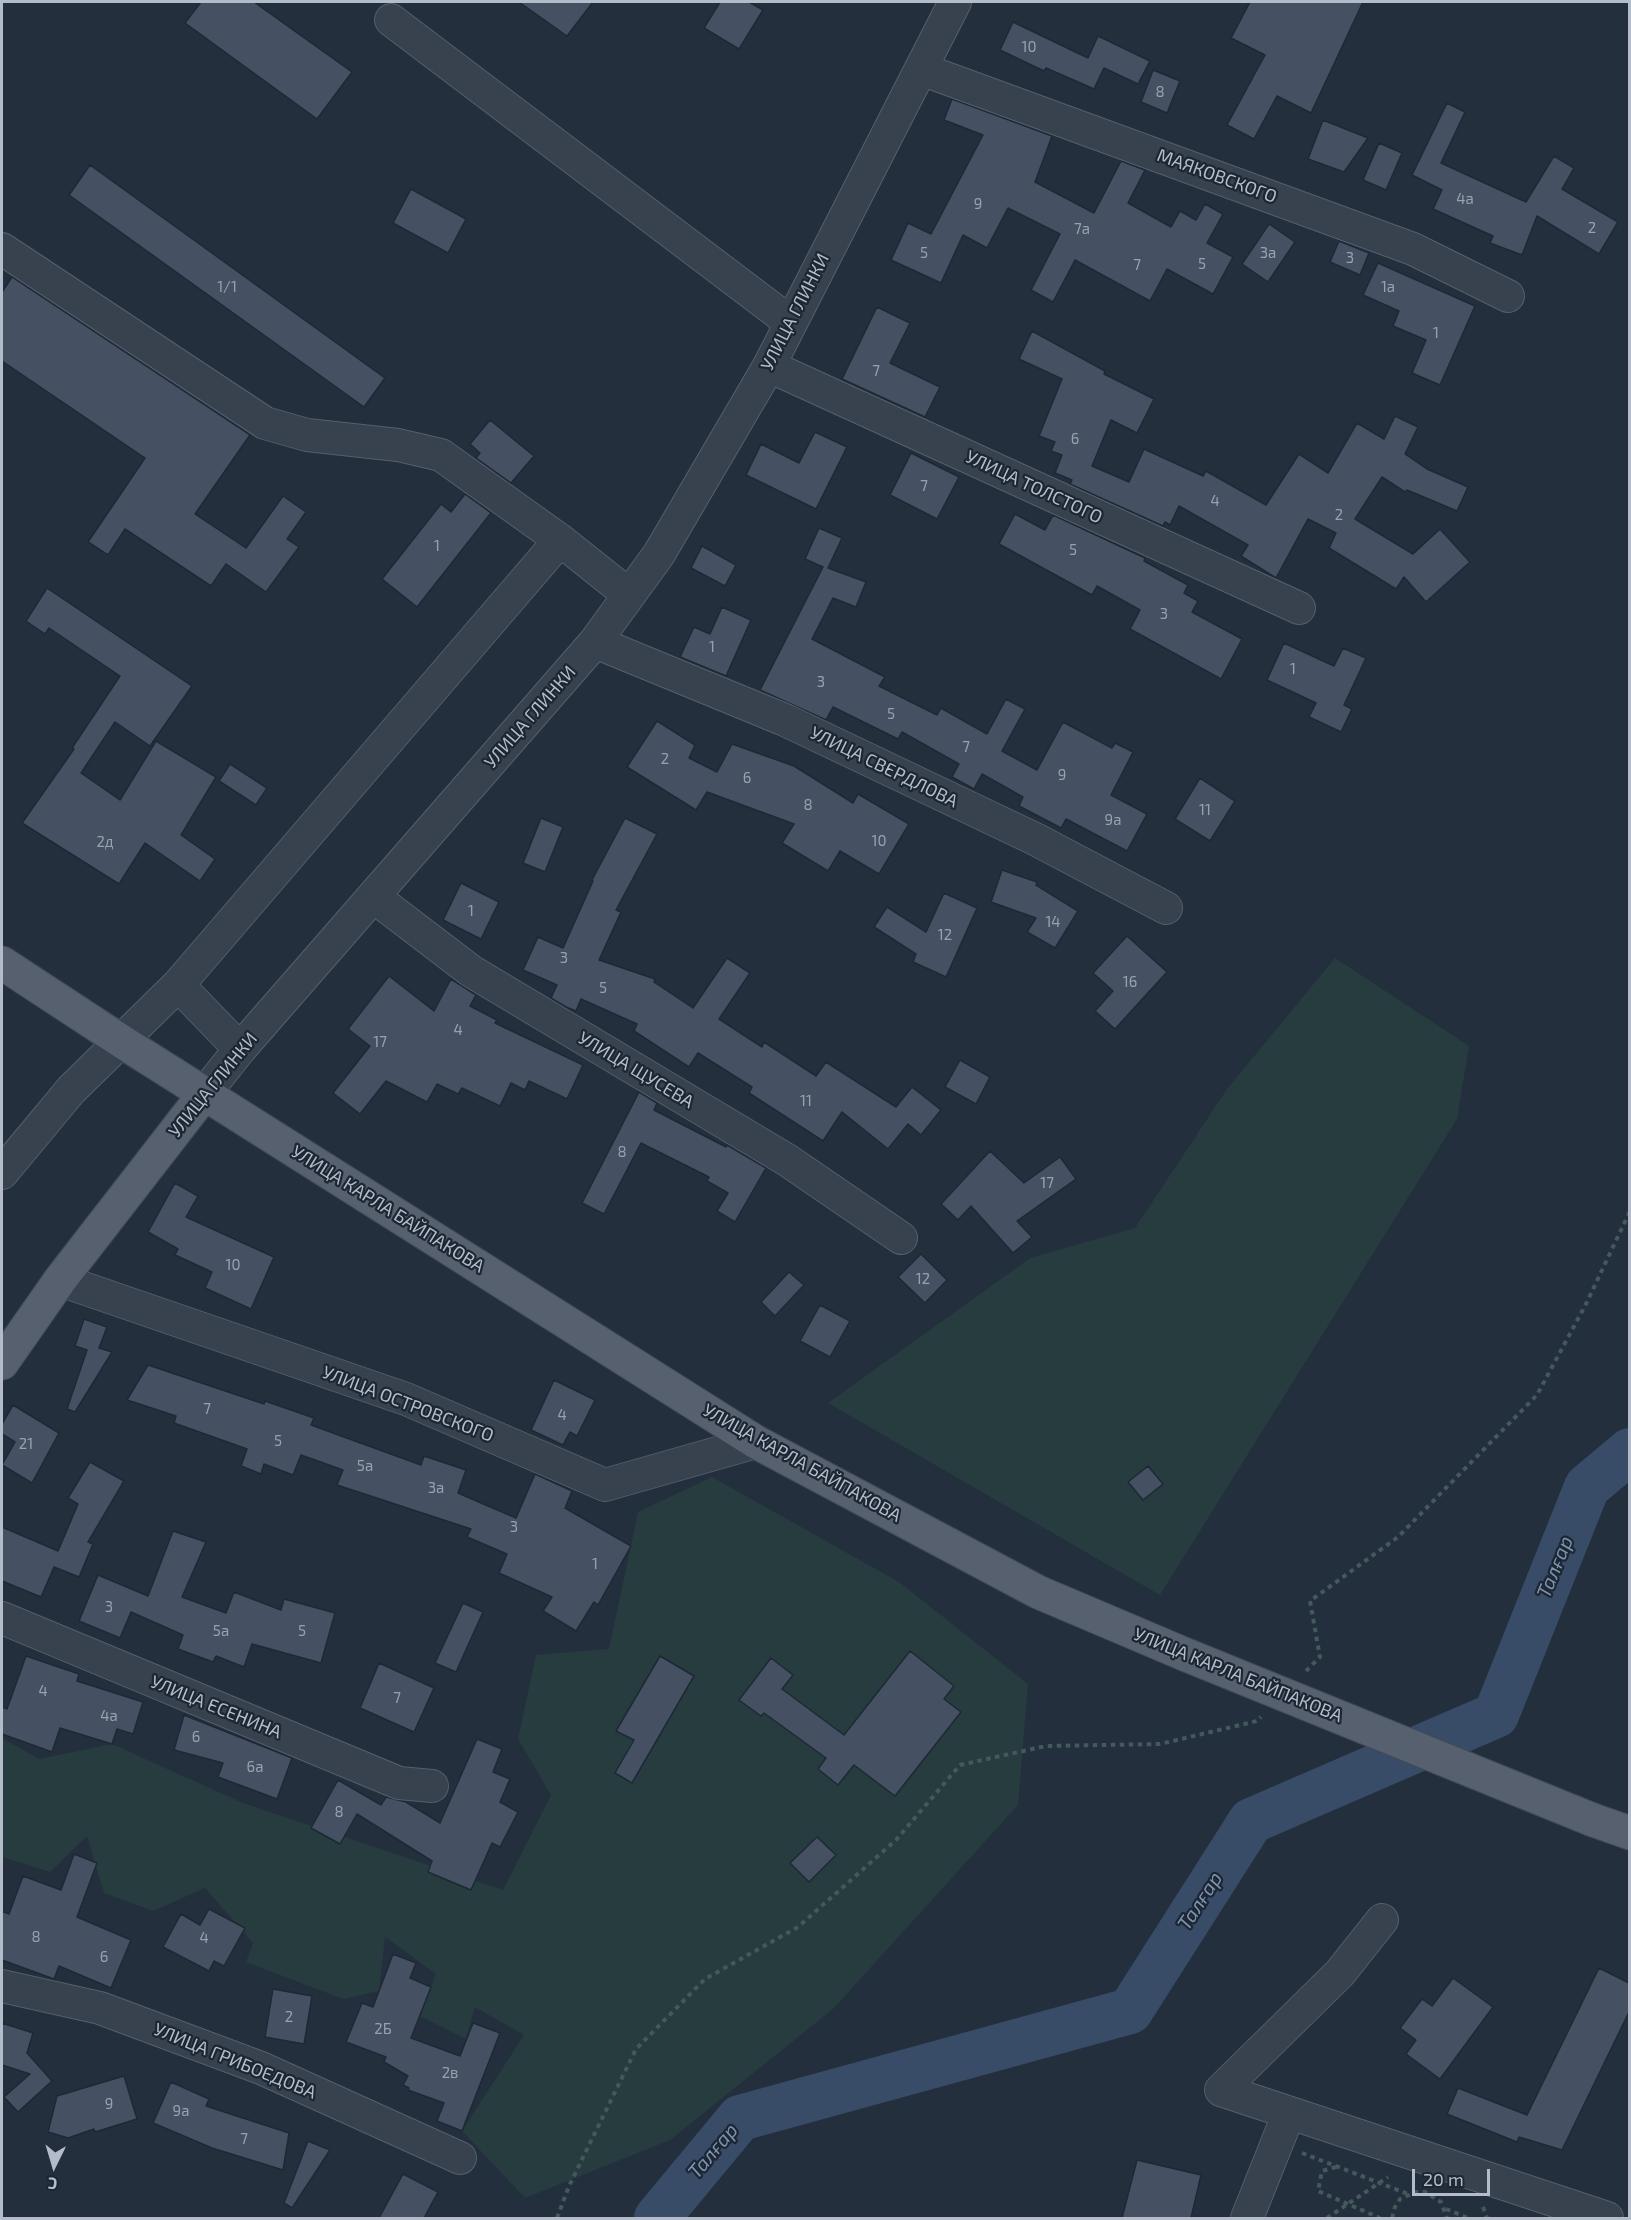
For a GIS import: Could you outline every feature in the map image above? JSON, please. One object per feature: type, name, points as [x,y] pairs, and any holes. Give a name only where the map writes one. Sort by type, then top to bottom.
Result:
[{"type":"main road","name":"УЛИЦА КАРЛА БАЙПАКОВА","points":[[2,963],[121,1041],[756,1442],[1038,1592],[1184,1654],[1629,1833]]},
{"type":"main road","name":"УЛИЦА ГЛИНКИ","points":[[2,1363],[60,1280],[205,1093]]},
{"type":"street","name":"УЛИЦА ГЛИНКИ","points":[[205,1093],[240,1049],[595,642],[659,554],[769,366],[955,2]]},
{"type":"street","points":[[391,20],[790,322]]},
{"type":"street","name":"МАЯКОВСКОГО","points":[[921,69],[1413,249],[1508,296]]},
{"type":"street","points":[[2,249],[265,423],[308,435],[398,446],[441,455],[560,540],[628,594]]},
{"type":"street","name":"УЛИЦА ТОЛСТОГО","points":[[769,366],[1299,608]]},
{"type":"street","points":[[2,1173],[71,1090],[178,985],[560,540]]},
{"type":"street","name":"УЛИЦА СВЕРДЛОВА","points":[[595,642],[785,720],[1035,839],[1166,908]]},
{"type":"street","name":"УЛИЦА ЩУСЕВА","points":[[374,897],[471,971],[787,1160],[901,1238]]},
{"type":"street","points":[[178,985],[240,1049]]},
{"type":"street","name":"УЛИЦА ОСТРОВСКОГО","points":[[60,1280],[406,1399],[605,1485],[756,1442]]},
{"type":"street","name":"УЛИЦА ЕСЕНИНА","points":[[2,1618],[399,1783],[432,1786]]},
{"type":"street","points":[[1382,1920],[1340,1973],[1221,2090],[1607,2218]]},
{"type":"street","name":"УЛИЦА ГРИБОЕДОВА","points":[[2,1986],[100,2008],[250,2064],[460,2158]]},
{"type":"street","points":[[1247,2218],[1289,2113]]},
{"type":"path","points":[[1304,1673],[1320,1657],[1310,1601],[1398,1537],[1537,1395],[1586,1304],[1629,1211]]},
{"type":"path","points":[[557,2218],[569,2186],[636,2049],[705,1979],[798,1927],[896,1840],[960,1765],[1046,1746],[1160,1744],[1257,1721],[1265,1713]]},
{"type":"path","points":[[1277,2144],[1408,2194],[1425,2192],[1434,2196],[1445,2209],[1447,2218]]},
{"type":"path","points":[[1327,2218],[1419,2156]]},
{"type":"path","points":[[1336,2167],[1322,2171],[1318,2191],[1380,2218]]},
{"type":"path","points":[[1392,2218],[1395,2207],[1408,2194]]},
{"type":"path","points":[[1445,2209],[1468,2218]]},
{"type":"green space","points":[[1335,958],[1469,1046],[1457,1119],[1160,1595],[828,1403],[1030,1258],[1135,1228],[1227,1089]]},
{"type":"green space","points":[[712,1477],[899,1582],[1028,1684],[1018,1805],[833,2009],[670,2140],[525,2198],[462,2131],[524,2035],[475,2007],[466,2039],[420,2016],[436,1974],[385,1937],[379,1991],[343,1999],[246,1962],[253,1943],[205,1888],[153,1911],[104,1893],[87,1836],[50,1872],[2,1857],[2,1738],[39,1759],[112,1744],[243,1803],[503,1890],[551,1795],[518,1739],[536,1655],[609,1649],[638,1512]]},
{"type":"building","points":[[201,2],[254,2],[352,72],[317,119],[185,23]]},
{"type":"building","points":[[519,2],[593,2],[567,36]]},
{"type":"building","points":[[720,2],[749,2],[763,10],[739,49],[704,28]]},
{"type":"building","points":[[1250,2],[1363,2],[1311,113],[1277,96],[1254,139],[1227,125],[1265,55],[1231,38]]},
{"type":"building","points":[[1013,22],[1088,58],[1098,36],[1150,61],[1138,84],[1104,68],[1094,89],[1046,68],[1044,71],[1000,50]]},
{"type":"building","points":[[1153,70],[1180,81],[1167,113],[1141,102]]},
{"type":"building","points":[[952,99],[1052,136],[1035,182],[1094,213],[1121,161],[1145,170],[1128,203],[1171,227],[1180,211],[1196,220],[1205,204],[1223,214],[1207,243],[1233,257],[1213,294],[1167,269],[1150,301],[1075,260],[1053,302],[1031,290],[1060,234],[1008,208],[987,248],[963,235],[941,283],[891,260],[908,223],[931,234],[983,135],[944,120]]},
{"type":"building","points":[[1447,103],[1465,112],[1441,163],[1526,202],[1554,156],[1574,168],[1562,189],[1618,222],[1599,254],[1537,216],[1522,255],[1490,243],[1493,236],[1433,209],[1442,190],[1412,175]]},
{"type":"building","points":[[1323,120],[1368,138],[1344,172],[1308,159]]},
{"type":"building","points":[[1379,143],[1402,153],[1386,190],[1363,180]]},
{"type":"building","points":[[90,165],[385,378],[364,407],[69,195]]},
{"type":"building","points":[[411,189],[466,219],[448,253],[393,223]]},
{"type":"building","points":[[1269,224],[1295,242],[1268,282],[1242,264]]},
{"type":"building","points":[[1339,241],[1369,253],[1360,275],[1330,262]]},
{"type":"building","points":[[1378,263],[1475,306],[1440,385],[1412,373],[1426,340],[1393,326],[1399,311],[1363,295]]},
{"type":"building","points":[[12,277],[250,435],[195,514],[246,548],[283,496],[306,512],[287,539],[299,547],[266,592],[226,564],[211,586],[125,529],[108,555],[88,542],[145,458],[2,361],[2,292]]},
{"type":"building","points":[[877,307],[910,323],[890,363],[940,387],[925,417],[842,379]]},
{"type":"building","points":[[1032,331],[1105,371],[1104,374],[1154,399],[1137,433],[1111,420],[1092,466],[1129,482],[1144,449],[1203,476],[1206,471],[1266,505],[1299,454],[1328,473],[1357,423],[1384,439],[1395,416],[1418,427],[1405,454],[1427,469],[1468,487],[1457,511],[1407,490],[1405,492],[1382,477],[1355,519],[1413,554],[1440,529],[1470,562],[1426,602],[1404,577],[1396,589],[1329,548],[1336,533],[1308,519],[1276,578],[1241,556],[1248,545],[1179,506],[1170,525],[1165,522],[1163,526],[1070,484],[1072,480],[1055,473],[1062,455],[1051,451],[1055,442],[1039,436],[1062,379],[1019,359]]},
{"type":"building","points":[[490,420],[534,456],[511,483],[476,458],[480,453],[470,444]]},
{"type":"building","points":[[815,432],[847,447],[816,509],[746,475],[761,444],[799,463]]},
{"type":"building","points":[[911,453],[959,477],[937,519],[890,495]]},
{"type":"building","points":[[465,494],[491,513],[417,607],[382,579],[441,504],[451,512]]},
{"type":"building","points":[[1015,514],[1045,530],[1053,515],[1145,558],[1144,561],[1188,585],[1184,593],[1198,601],[1192,612],[1242,639],[1221,679],[1130,629],[1140,610],[1097,586],[1092,595],[999,544]]},
{"type":"building","points":[[819,528],[842,538],[828,568],[866,582],[856,607],[833,598],[812,639],[885,677],[879,686],[937,715],[941,708],[987,734],[1006,699],[1025,709],[1002,751],[1037,770],[1063,722],[1112,748],[1115,743],[1133,752],[1111,795],[1147,814],[1127,851],[1066,819],[1061,828],[1019,806],[1023,797],[982,774],[974,789],[952,777],[959,764],[902,732],[898,739],[833,707],[826,720],[760,690],[823,567],[805,559]]},
{"type":"building","points":[[702,546],[736,565],[725,586],[691,568]]},
{"type":"building","points":[[47,588],[192,686],[150,746],[115,722],[81,773],[120,800],[156,741],[216,777],[181,835],[215,859],[200,881],[145,843],[119,884],[22,823],[74,749],[72,748],[120,676],[49,628],[45,634],[26,621]]},
{"type":"building","points":[[722,607],[751,620],[726,676],[680,657],[694,627],[710,634]]},
{"type":"building","points":[[1284,643],[1334,666],[1343,648],[1366,658],[1344,705],[1352,709],[1341,732],[1309,717],[1316,703],[1267,680]]},
{"type":"building","points":[[657,721],[695,745],[689,758],[717,772],[732,744],[794,766],[853,803],[858,794],[909,824],[879,874],[840,851],[828,871],[782,843],[794,824],[707,792],[696,810],[627,767]]},
{"type":"building","points":[[230,764],[267,788],[256,805],[219,781]]},
{"type":"building","points":[[1200,778],[1235,801],[1210,841],[1175,819]]},
{"type":"building","points":[[541,818],[563,827],[545,872],[523,863]]},
{"type":"building","points":[[625,818],[657,834],[616,910],[621,912],[599,960],[655,979],[654,982],[693,1008],[727,958],[750,973],[719,1019],[762,1047],[764,1042],[816,1076],[826,1062],[896,1107],[912,1087],[941,1110],[921,1135],[908,1124],[888,1149],[842,1112],[823,1141],[749,1093],[752,1087],[698,1053],[689,1067],[634,1031],[637,1024],[581,999],[576,1011],[566,1007],[551,998],[557,985],[523,970],[538,937],[563,948],[592,880]]},
{"type":"building","points":[[1002,870],[1037,882],[1036,885],[1078,911],[1055,948],[1027,932],[1036,918],[991,902]]},
{"type":"building","points":[[461,883],[499,902],[481,939],[443,920]]},
{"type":"building","points":[[944,893],[977,908],[946,977],[913,962],[916,954],[874,927],[887,907],[926,932]]},
{"type":"building","points":[[1127,936],[1167,972],[1115,1029],[1095,1011],[1113,991],[1093,973]]},
{"type":"building","points":[[389,976],[434,1011],[451,979],[476,995],[470,1006],[497,1020],[495,1023],[583,1065],[567,1099],[529,1081],[525,1090],[511,1083],[500,1106],[462,1088],[458,1094],[437,1084],[427,1102],[386,1081],[360,1114],[333,1093],[370,1046],[348,1029]]},
{"type":"building","points":[[960,1060],[990,1077],[976,1104],[945,1087]]},
{"type":"building","points":[[639,1092],[657,1103],[654,1110],[726,1147],[727,1145],[766,1168],[735,1222],[717,1211],[728,1193],[707,1181],[709,1177],[641,1143],[604,1214],[582,1203]]},
{"type":"building","points":[[990,1151],[1024,1183],[1060,1157],[1076,1179],[1017,1221],[1032,1237],[1013,1253],[971,1206],[958,1220],[941,1204]]},
{"type":"building","points":[[175,1183],[198,1196],[186,1217],[274,1257],[251,1309],[205,1288],[212,1272],[175,1255],[178,1249],[148,1232]]},
{"type":"building","points":[[921,1254],[947,1280],[925,1303],[898,1277]]},
{"type":"building","points":[[789,1272],[804,1285],[775,1316],[761,1302]]},
{"type":"building","points":[[820,1305],[850,1321],[830,1357],[800,1341]]},
{"type":"building","points":[[84,1319],[107,1327],[99,1348],[112,1352],[75,1412],[67,1409],[87,1350],[75,1346]]},
{"type":"building","points":[[148,1365],[264,1404],[265,1401],[314,1418],[311,1425],[421,1465],[424,1456],[466,1470],[458,1493],[516,1518],[535,1474],[572,1491],[565,1508],[631,1546],[598,1605],[594,1602],[576,1631],[543,1611],[552,1597],[499,1573],[507,1554],[467,1537],[471,1529],[337,1485],[343,1470],[301,1455],[293,1475],[264,1464],[261,1474],[241,1466],[247,1449],[174,1423],[176,1416],[127,1400]]},
{"type":"building","points":[[554,1380],[595,1400],[577,1436],[570,1432],[563,1445],[531,1430]]},
{"type":"building","points":[[13,1405],[59,1433],[32,1483],[2,1465],[15,1442],[2,1434],[2,1424]]},
{"type":"building","points":[[90,1462],[124,1481],[88,1542],[93,1544],[79,1577],[54,1567],[41,1597],[2,1581],[2,1527],[58,1551],[78,1504],[68,1498]]},
{"type":"building","points":[[1148,1466],[1163,1484],[1143,1500],[1128,1482]]},
{"type":"building","points":[[173,1531],[206,1542],[182,1597],[226,1613],[234,1592],[281,1610],[284,1599],[335,1613],[321,1663],[252,1644],[244,1667],[216,1656],[213,1662],[178,1649],[183,1635],[131,1612],[120,1638],[79,1621],[98,1575],[148,1596]]},
{"type":"building","points":[[463,1603],[483,1612],[456,1672],[435,1663]]},
{"type":"building","points":[[910,1651],[954,1686],[944,1699],[961,1712],[895,1796],[854,1765],[838,1785],[818,1769],[826,1758],[764,1713],[761,1716],[739,1700],[771,1658],[793,1675],[782,1689],[844,1735]]},
{"type":"building","points":[[26,1656],[79,1674],[77,1681],[143,1702],[133,1734],[117,1729],[112,1744],[60,1728],[52,1752],[2,1734],[2,1707],[7,1709]]},
{"type":"building","points":[[660,1656],[694,1676],[632,1783],[615,1773],[634,1740],[616,1731]]},
{"type":"building","points":[[379,1663],[434,1688],[414,1732],[360,1708]]},
{"type":"building","points":[[184,1715],[292,1758],[277,1799],[218,1777],[223,1763],[174,1750]]},
{"type":"building","points":[[477,1739],[502,1749],[493,1772],[510,1779],[500,1802],[518,1812],[500,1847],[492,1843],[471,1890],[428,1872],[432,1861],[357,1814],[340,1844],[311,1828],[338,1780],[381,1805],[386,1797],[406,1802],[440,1823]]},
{"type":"building","points":[[817,1837],[836,1855],[809,1882],[790,1863]]},
{"type":"building","points":[[74,1854],[97,1863],[77,1917],[131,1940],[111,1988],[59,1966],[54,1979],[2,1960],[2,1911],[9,1914],[23,1876],[61,1890]]},
{"type":"building","points":[[209,1909],[245,1928],[224,1966],[214,1961],[209,1971],[163,1947],[181,1914],[200,1925]]},
{"type":"building","points":[[393,1954],[416,1963],[410,1978],[431,1987],[411,2038],[460,2056],[473,2023],[500,2033],[462,2131],[437,2121],[444,2103],[408,2090],[409,2088],[403,2085],[408,2076],[384,2062],[386,2057],[346,2042],[362,2003],[373,2007]]},
{"type":"building","points":[[1599,1968],[1629,1983],[1629,2012],[1562,2150],[1519,2137],[1517,2142],[1447,2114],[1458,2088],[1527,2115]]},
{"type":"building","points":[[1453,1978],[1493,2007],[1440,2079],[1406,2054],[1416,2040],[1400,2028],[1422,1999],[1432,2006]]},
{"type":"building","points":[[273,1989],[312,1996],[304,2044],[265,2037]]},
{"type":"building","points":[[2,2023],[33,2033],[27,2053],[52,2081],[18,2112],[4,2097],[30,2074],[2,2065]]},
{"type":"building","points":[[124,2076],[137,2119],[68,2138],[48,2132],[57,2096]]},
{"type":"building","points":[[171,2082],[209,2099],[206,2106],[289,2133],[283,2170],[212,2148],[153,2123]]},
{"type":"building","points":[[308,2141],[330,2150],[292,2208],[284,2203]]},
{"type":"building","points":[[1137,2160],[1201,2175],[1191,2218],[1122,2218]]},
{"type":"building","points":[[403,2174],[438,2192],[424,2218],[379,2218]]},
{"type":"waterway","name":"Талғар","points":[[657,2218],[740,2118],[1130,2011],[1251,1821],[1496,1715],[1587,1487],[1630,1451]]}]
